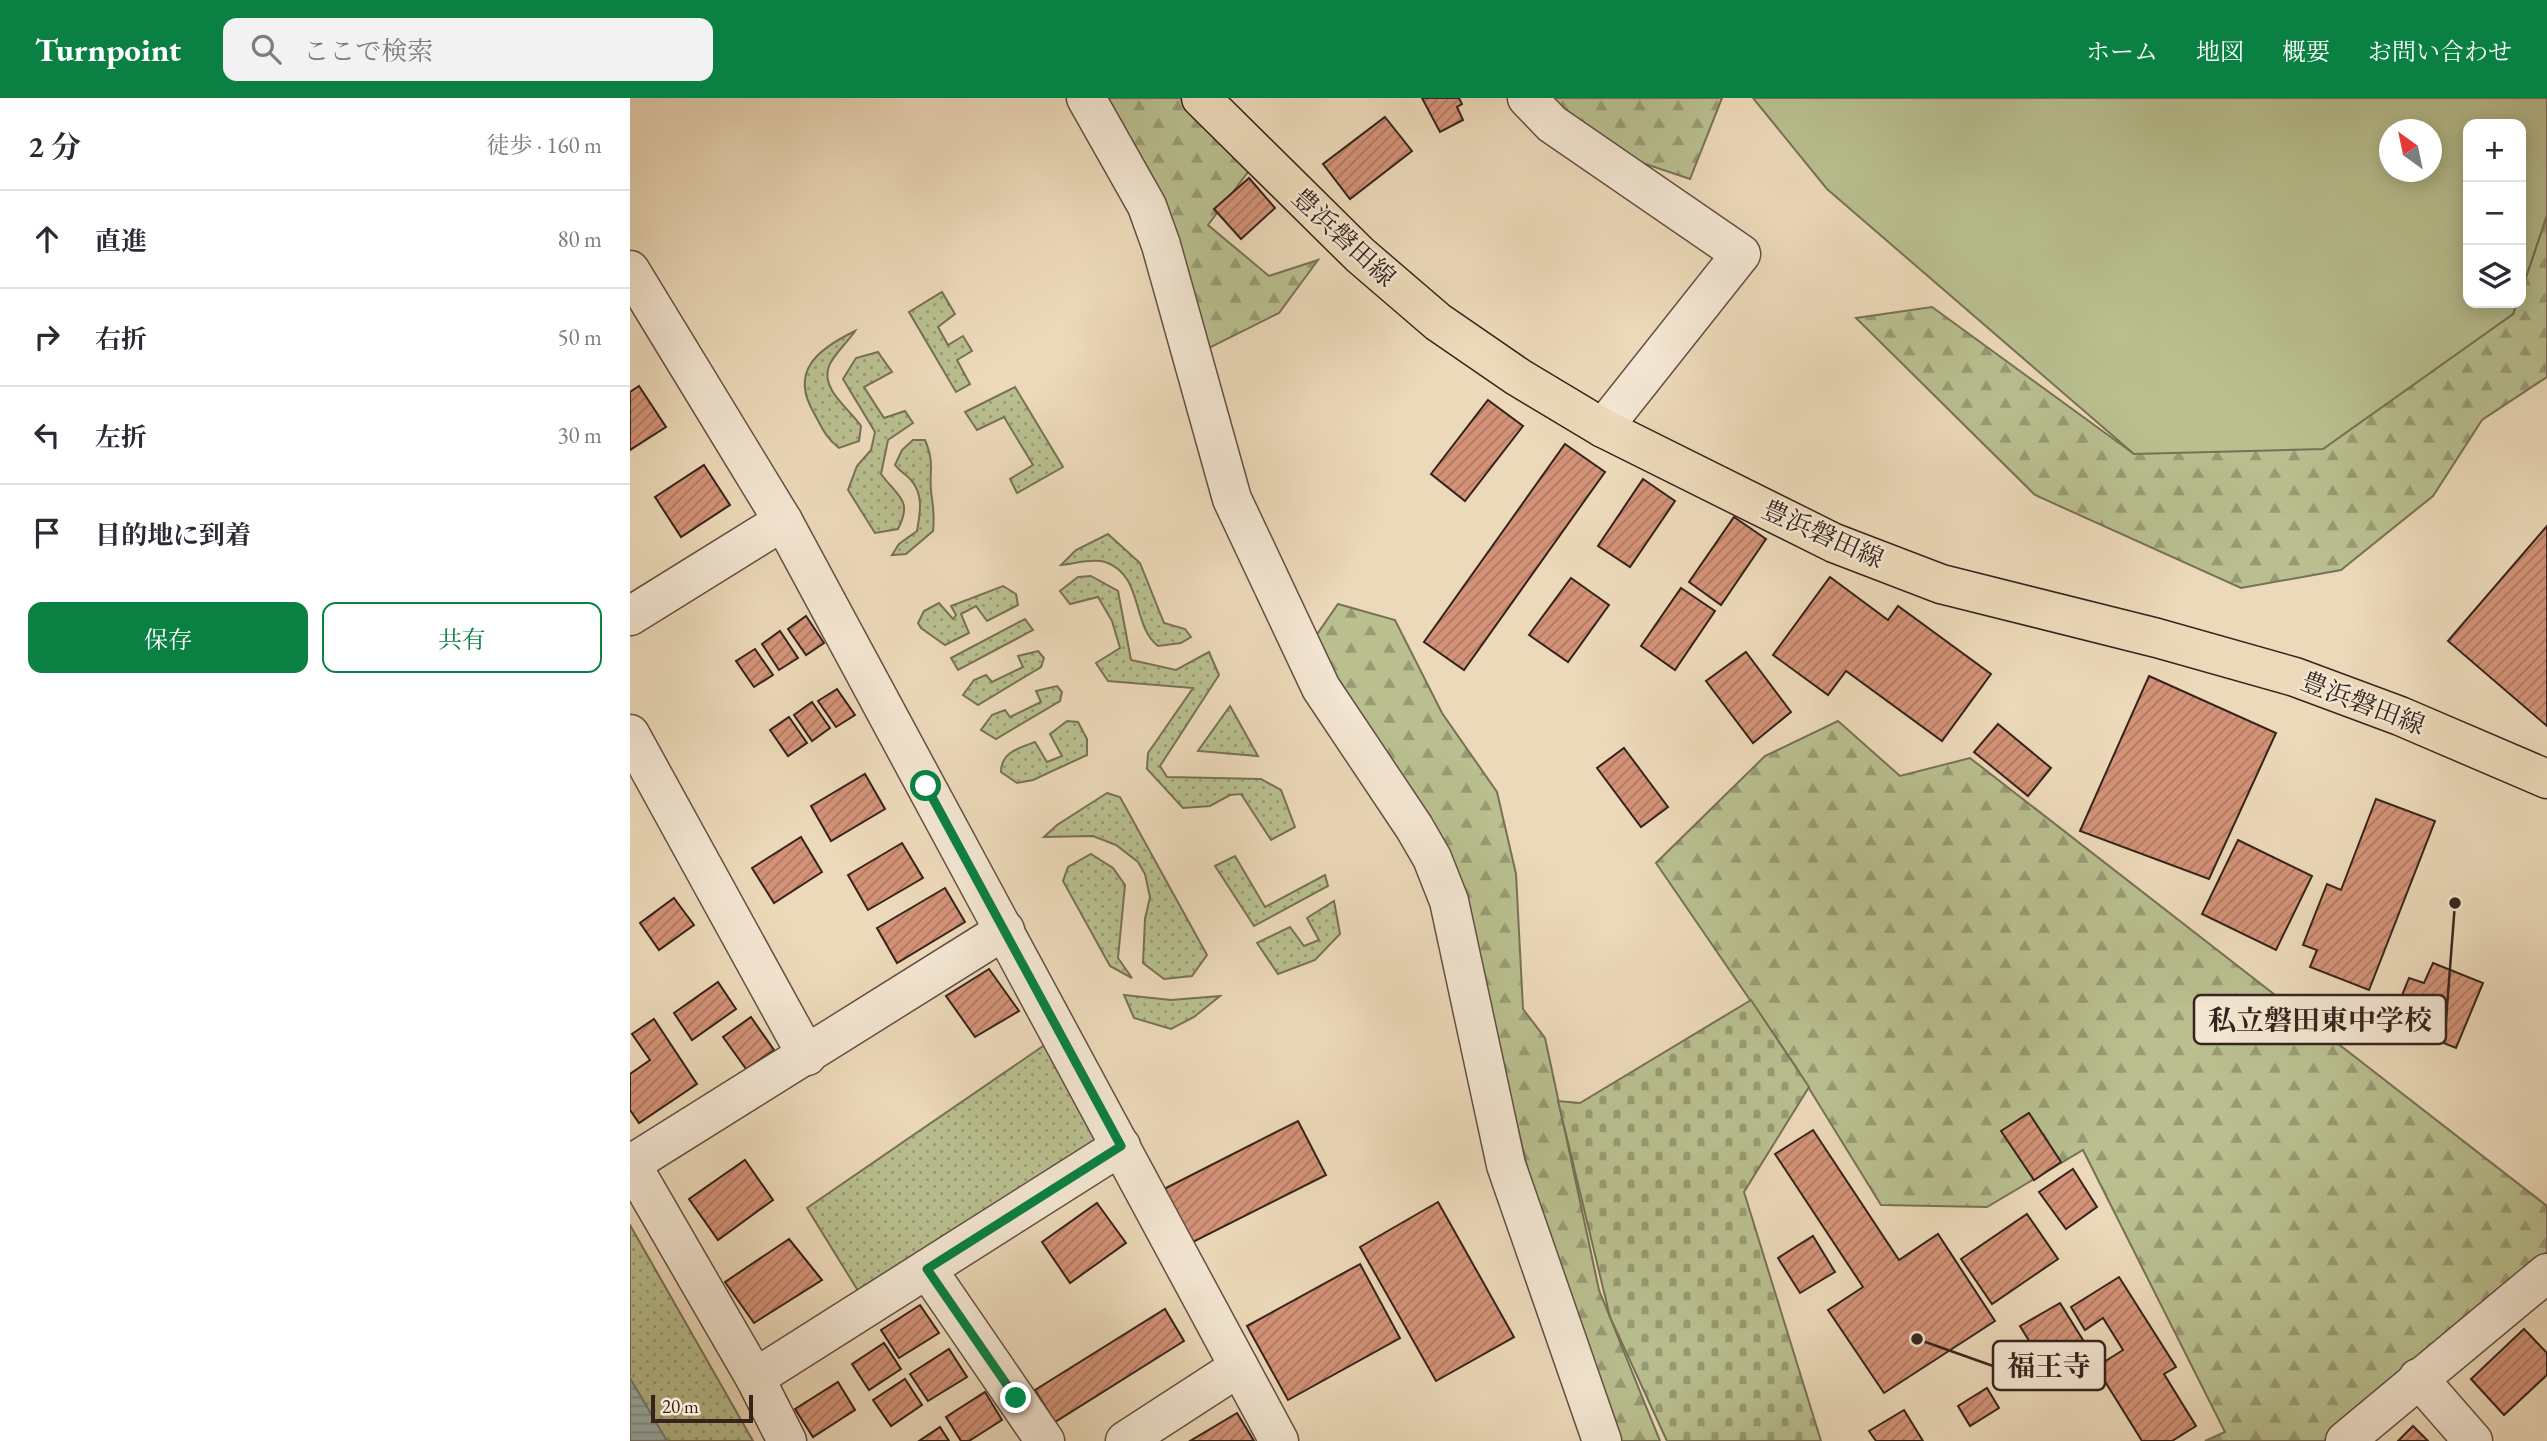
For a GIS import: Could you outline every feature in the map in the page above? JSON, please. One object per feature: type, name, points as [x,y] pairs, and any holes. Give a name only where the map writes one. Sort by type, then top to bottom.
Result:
[{"type":"main road","name":"豊浜磐田線","points":[[1202,98],[1360,255],[1438,322],[1518,377],[1603,428],[1834,542],[1943,584],[2187,646],[2295,677],[2400,716],[2547,779]]},
{"type":"street","points":[[1086,98],[1147,206],[1161,245],[1232,499],[1321,688],[1414,827],[1432,858],[1449,901],[1506,1166],[1602,1441]]},
{"type":"street","points":[[1527,98],[1552,124],[1741,254],[1603,428]]},
{"type":"street","points":[[630,270],[783,521],[1279,1441]]},
{"type":"street","points":[[630,616],[783,521]]},
{"type":"street","points":[[630,734],[807,1056]]},
{"type":"street","points":[[787,1441],[755,1378],[631,1163],[807,1056],[1004,930]]},
{"type":"street","points":[[755,1378],[1121,1146]]},
{"type":"street","points":[[927,1269],[1045,1441]]},
{"type":"street","points":[[2344,1441],[2547,1273]]},
{"type":"street","points":[[1125,1441],[1239,1367]]},
{"type":"street","points":[[2418,1378],[2473,1441]]},
{"type":"green space","points":[[1100,98],[1181,98],[1251,168],[1208,225],[1269,276],[1318,260],[1279,313],[1205,350]]},
{"type":"green space","points":[[1533,98],[1722,98],[1690,179],[1577,141]]},
{"type":"green space","points":[[1753,98],[2547,98],[2547,215],[2526,277],[2526,119],[2463,119],[2463,308],[2515,308],[2513,314],[2323,449],[2134,454],[1827,189]]},
{"type":"green space","points":[[2547,215],[2547,377],[2482,420],[2433,496],[2341,570],[2241,588],[2035,495],[1856,318],[1932,307],[2134,454],[2513,314],[2515,308],[2526,308],[2526,277]]},
{"type":"green space","points":[[942,292],[955,314],[938,327],[948,345],[963,336],[972,351],[957,360],[970,384],[956,392],[909,312]]},
{"type":"green space","points":[[855,331],[831,362],[827,375],[832,391],[861,426],[859,441],[839,448],[825,432],[807,398],[806,373],[811,363],[829,345]]},
{"type":"green space","points":[[878,352],[892,372],[864,387],[884,418],[905,411],[913,423],[888,440],[881,474],[902,499],[902,519],[898,529],[875,533],[848,490],[857,466],[871,450],[875,432],[843,379],[856,358]]},
{"type":"green space","points":[[1015,387],[1063,467],[1017,493],[1010,479],[1033,465],[1004,417],[977,430],[965,412]]},
{"type":"green space","points":[[913,440],[925,440],[930,455],[933,531],[906,554],[892,555],[899,544],[917,531],[920,504],[918,492],[911,480],[895,465],[902,450]]},
{"type":"green space","points":[[1108,534],[1140,563],[1164,623],[1185,629],[1191,637],[1181,643],[1158,646],[1144,626],[1132,589],[1117,568],[1100,561],[1061,565],[1076,550]]},
{"type":"green space","points":[[1091,576],[1118,591],[1131,660],[1176,670],[1209,652],[1219,675],[1160,766],[1167,777],[1261,779],[1281,790],[1295,827],[1271,840],[1241,794],[1230,795],[1210,806],[1183,808],[1147,769],[1148,753],[1193,688],[1108,681],[1096,663],[1120,648],[1112,621],[1098,597],[1070,604],[1060,591],[1078,577]]},
{"type":"green space","points":[[1003,586],[1016,594],[1018,605],[987,621],[976,606],[961,614],[969,633],[945,645],[918,623],[924,611],[939,603],[953,619],[956,615],[951,606]]},
{"type":"green space","points":[[1338,604],[1395,620],[1442,713],[1497,792],[1516,874],[1523,1009],[1545,1038],[1599,1290],[1660,1441],[1605,1441],[1572,1355],[1476,953],[1304,653]]},
{"type":"green space","points":[[1025,619],[1033,630],[958,670],[951,658]]},
{"type":"green space","points":[[1038,651],[1044,658],[1041,667],[978,705],[963,695],[974,680],[986,675],[992,682],[1023,667],[1018,656]]},
{"type":"green space","points":[[1057,686],[1062,692],[1060,701],[996,739],[981,730],[992,715],[1005,710],[1010,717],[1041,702],[1036,691]]},
{"type":"green space","points":[[1230,706],[1258,756],[1198,751]]},
{"type":"green space","points":[[1067,721],[1078,722],[1087,739],[1087,755],[1033,780],[1017,783],[1001,772],[1008,755],[1035,742],[1047,762],[1062,756],[1050,734]]},
{"type":"green space","points":[[1838,721],[1900,776],[1970,758],[2547,1206],[2547,1252],[2324,1441],[2205,1441],[2225,1432],[2083,1150],[1987,1207],[1881,1205],[1794,1064],[1656,863],[1765,756]]},
{"type":"green space","points":[[1107,793],[1120,797],[1207,955],[1192,976],[1164,979],[1143,963],[1145,919],[1150,897],[1145,874],[1138,862],[1116,845],[1093,836],[1044,837],[1057,825]]},
{"type":"green space","points":[[1091,854],[1113,868],[1125,885],[1118,958],[1132,978],[1110,966],[1063,881],[1068,867]]},
{"type":"green space","points":[[1235,856],[1265,907],[1325,875],[1328,886],[1254,926],[1215,866]]},
{"type":"green space","points":[[1334,901],[1340,934],[1315,960],[1278,974],[1257,943],[1290,927],[1304,946],[1319,940],[1307,918]]},
{"type":"green space","points":[[1124,995],[1171,1000],[1220,996],[1194,1017],[1171,1029],[1134,1018]]},
{"type":"green space","points":[[1751,1000],[1809,1087],[1744,1192],[1821,1441],[1667,1441],[1610,1317],[1558,1101],[1580,1103]]},
{"type":"green space","points":[[1049,1042],[1107,1145],[860,1294],[807,1208]]},
{"type":"green space","points":[[630,1225],[753,1441],[630,1441]]},
{"type":"water","points":[[630,1378],[667,1441],[630,1441]]},
{"type":"building","points":[[1422,98],[1459,98],[1462,104],[1457,107],[1463,120],[1440,132]]},
{"type":"building","points":[[1385,117],[1412,151],[1350,199],[1323,164]]},
{"type":"building","points":[[1249,178],[1275,208],[1241,239],[1214,209]]},
{"type":"building","points":[[639,386],[666,427],[630,450],[630,392]]},
{"type":"building","points":[[1488,400],[1523,426],[1465,501],[1431,474]]},
{"type":"building","points":[[1565,444],[1605,472],[1464,670],[1424,642]]},
{"type":"building","points":[[704,465],[730,505],[681,537],[655,497]]},
{"type":"building","points":[[1643,479],[1675,501],[1630,567],[1598,546]]},
{"type":"building","points":[[1734,517],[1766,539],[1721,605],[1689,582]]},
{"type":"building","points":[[2547,526],[2547,726],[2448,641]]},
{"type":"building","points":[[1830,577],[1888,620],[1898,606],[1991,674],[1942,741],[1846,671],[1828,695],[1773,655]]},
{"type":"building","points":[[1571,578],[1609,605],[1568,662],[1529,635]]},
{"type":"building","points":[[1681,588],[1715,611],[1675,670],[1641,646]]},
{"type":"building","points":[[806,616],[824,643],[806,655],[788,629]]},
{"type":"building","points":[[780,631],[798,658],[779,670],[762,644]]},
{"type":"building","points":[[755,649],[773,675],[754,687],[736,661]]},
{"type":"building","points":[[1746,652],[1791,712],[1753,743],[1706,681]]},
{"type":"building","points":[[2149,676],[2276,733],[2209,879],[2080,831]]},
{"type":"building","points":[[837,689],[855,715],[836,727],[818,701]]},
{"type":"building","points":[[812,702],[830,728],[812,741],[794,715]]},
{"type":"building","points":[[789,717],[807,743],[788,756],[770,730]]},
{"type":"building","points":[[1998,724],[2051,768],[2028,796],[1974,752]]},
{"type":"building","points":[[1624,748],[1668,807],[1641,827],[1597,768]]},
{"type":"building","points":[[865,774],[885,809],[831,841],[811,806]]},
{"type":"building","points":[[2376,799],[2435,821],[2369,990],[2310,967],[2317,950],[2303,945],[2327,884],[2341,890]]},
{"type":"building","points":[[801,837],[822,872],[774,903],[752,868]]},
{"type":"building","points":[[2238,840],[2312,876],[2276,950],[2202,914]]},
{"type":"building","points":[[902,843],[923,878],[868,910],[848,875]]},
{"type":"building","points":[[945,888],[965,922],[897,963],[877,928]]},
{"type":"building","points":[[674,898],[694,925],[659,950],[640,923]]},
{"type":"building","points":[[2433,963],[2483,983],[2456,1048],[2391,1022],[2409,978],[2424,983]]},
{"type":"building","points":[[989,969],[1019,1011],[975,1037],[946,996]]},
{"type":"building","points":[[718,982],[736,1009],[692,1040],[674,1013]]},
{"type":"building","points":[[751,1017],[774,1050],[746,1069],[723,1037]]},
{"type":"building","points":[[654,1019],[697,1084],[639,1123],[630,1110],[630,1074],[650,1060],[632,1034]]},
{"type":"building","points":[[2029,1113],[2061,1162],[2034,1180],[2001,1131]]},
{"type":"building","points":[[1298,1121],[1326,1175],[1191,1243],[1164,1189]]},
{"type":"building","points":[[1813,1130],[1899,1260],[1938,1234],[1995,1321],[1884,1393],[1828,1310],[1863,1287],[1775,1154]]},
{"type":"building","points":[[745,1160],[773,1200],[718,1240],[689,1199]]},
{"type":"building","points":[[2073,1169],[2097,1207],[2066,1229],[2039,1192]]},
{"type":"building","points":[[1438,1202],[1514,1337],[1436,1381],[1360,1247]]},
{"type":"building","points":[[1097,1203],[1126,1243],[1070,1283],[1042,1242]]},
{"type":"building","points":[[2027,1214],[2058,1259],[1992,1304],[1961,1259]]},
{"type":"building","points":[[1813,1236],[1835,1272],[1800,1293],[1778,1258]]},
{"type":"building","points":[[789,1239],[822,1280],[754,1323],[725,1282]]},
{"type":"building","points":[[1360,1264],[1400,1338],[1288,1400],[1247,1326]]},
{"type":"building","points":[[2119,1277],[2176,1367],[2164,1374],[2196,1426],[2172,1441],[2142,1441],[2096,1367],[2123,1350],[2103,1318],[2085,1330],[2071,1307]]},
{"type":"building","points":[[2060,1303],[2096,1361],[2056,1385],[2020,1326]]},
{"type":"building","points":[[920,1305],[939,1333],[899,1358],[881,1330]]},
{"type":"building","points":[[1165,1309],[1184,1341],[1055,1422],[1035,1390]]},
{"type":"building","points":[[2524,1329],[2547,1353],[2547,1375],[2504,1415],[2471,1379]]},
{"type":"building","points":[[884,1343],[901,1369],[869,1390],[852,1364]]},
{"type":"building","points":[[949,1349],[967,1377],[928,1401],[910,1374]]},
{"type":"building","points":[[905,1379],[922,1405],[891,1426],[873,1400]]},
{"type":"building","points":[[838,1382],[855,1410],[813,1437],[795,1409]]},
{"type":"building","points":[[1987,1388],[1999,1408],[1970,1426],[1958,1406]]},
{"type":"building","points":[[985,1392],[1002,1420],[969,1441],[961,1441],[946,1417]]},
{"type":"building","points":[[1904,1410],[1923,1441],[1876,1441],[1869,1431]]},
{"type":"building","points":[[1237,1413],[1254,1441],[1190,1441]]},
{"type":"building","points":[[2413,1426],[2428,1441],[2398,1441]]},
{"type":"building","points":[[940,1427],[949,1441],[919,1441]]},
{"type":"place","name":"私立磐田東中学校","points":[[2455,903]]},
{"type":"place","name":"福王寺","points":[[1917,1339]]},
{"type":"route","points":[[926,786],[1121,1146],[927,1269],[1016,1398]]}]
